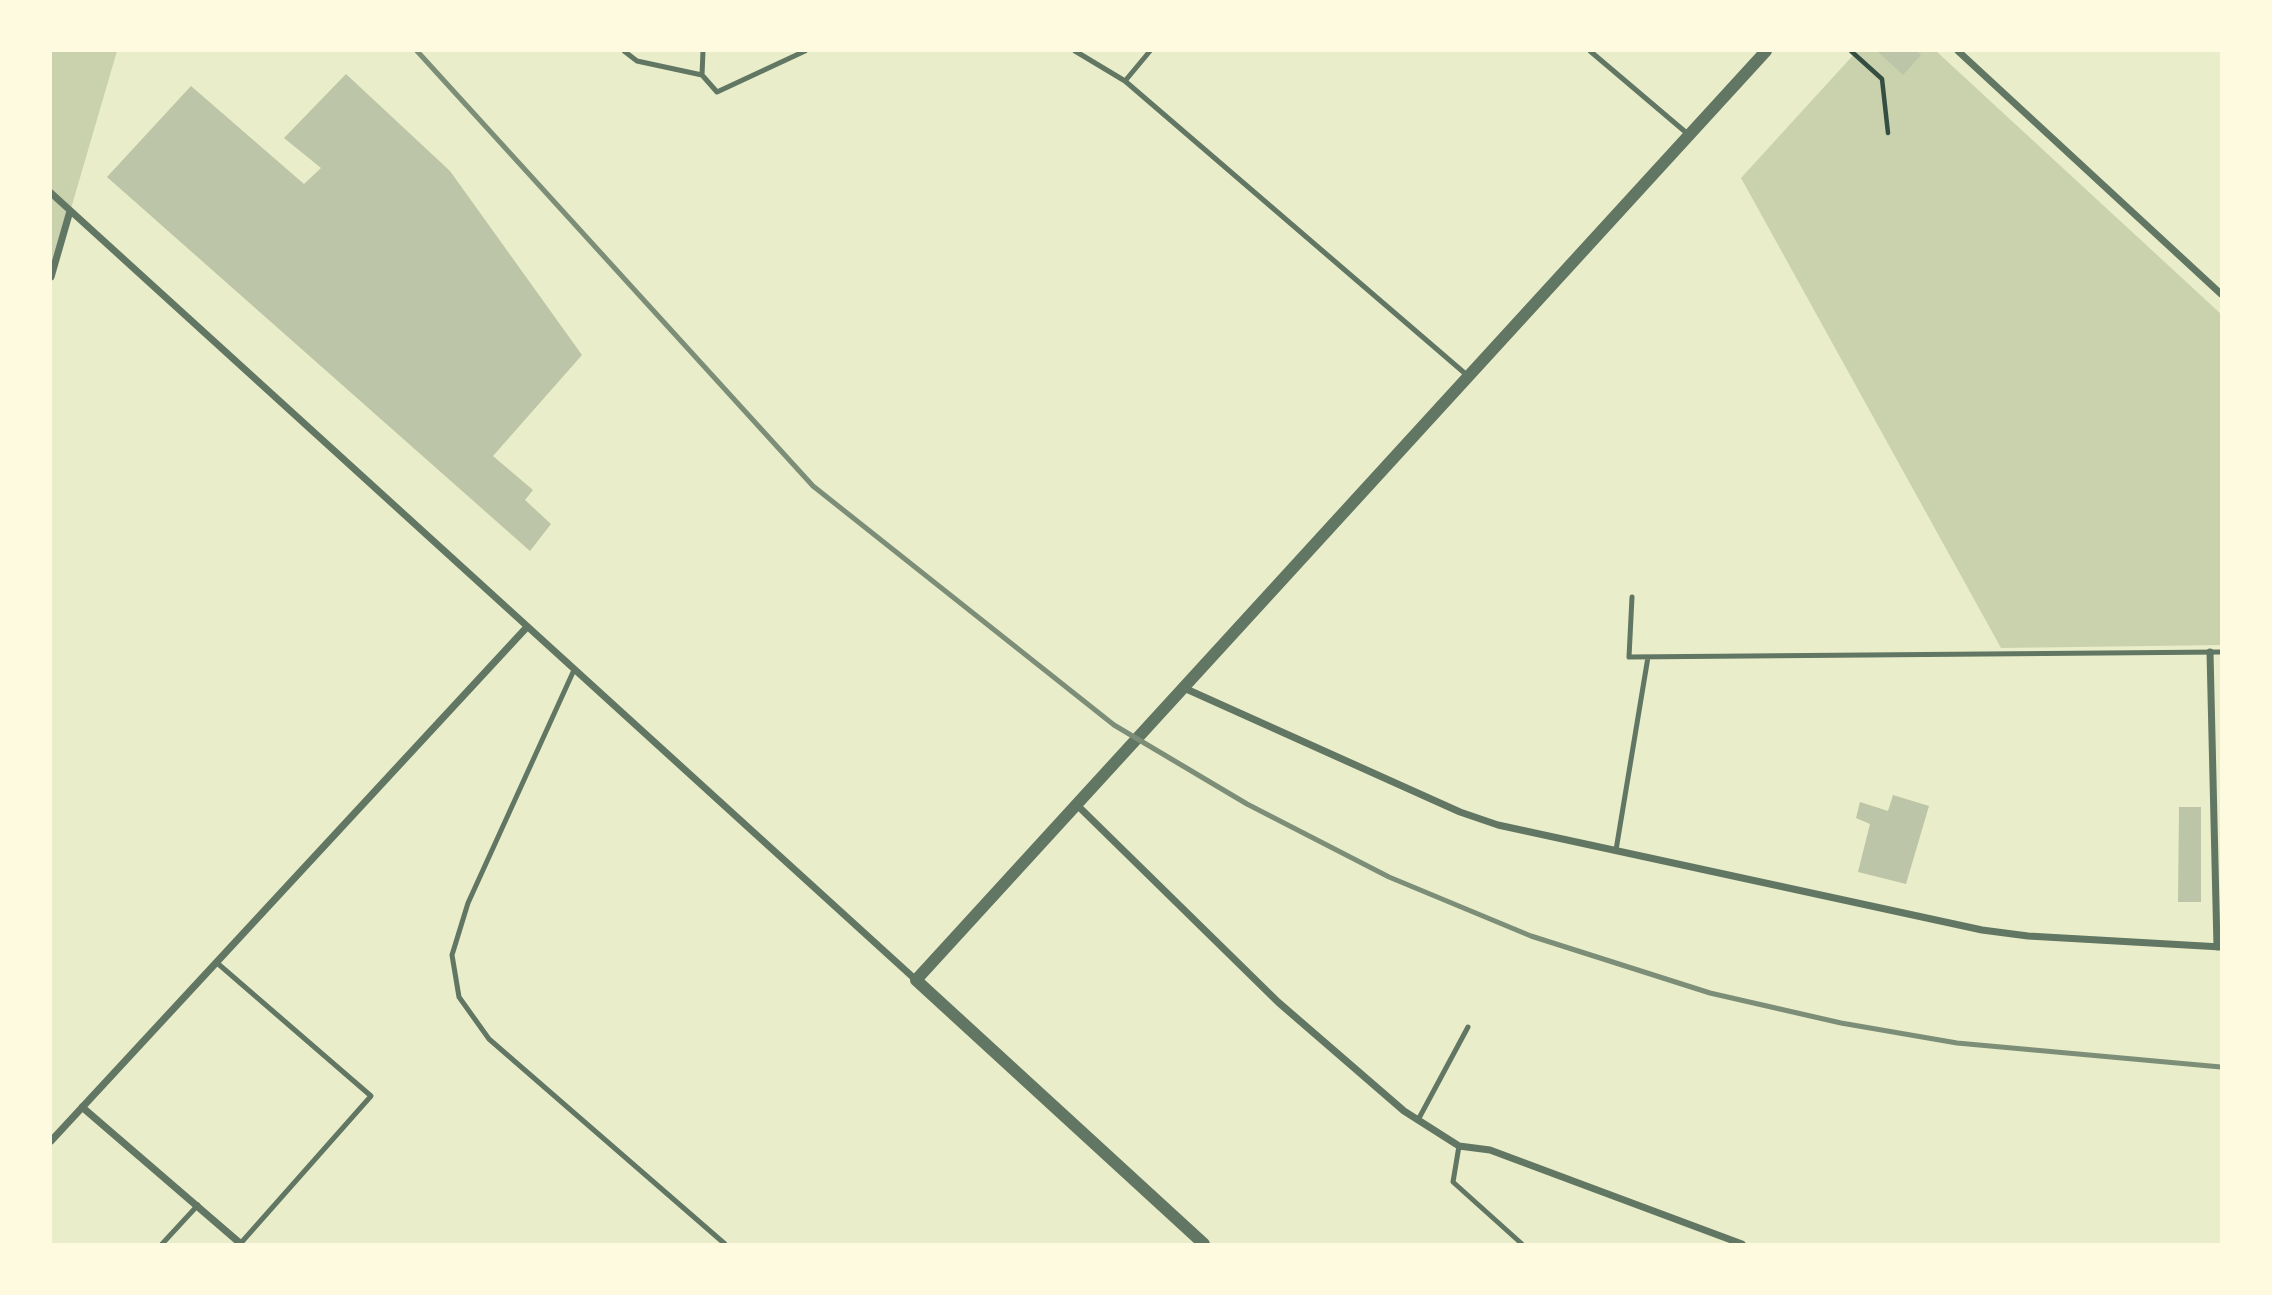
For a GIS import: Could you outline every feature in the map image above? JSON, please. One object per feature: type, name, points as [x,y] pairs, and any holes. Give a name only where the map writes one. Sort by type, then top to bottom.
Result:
[{"type":"street","points":[[916,980],[1766,51]]},
{"type":"street","points":[[1958,51],[2221,293]]},
{"type":"street","points":[[51,193],[1204,1244]]},
{"type":"street","points":[[51,277],[70,211]]},
{"type":"street","points":[[51,1141],[527,627]]},
{"type":"street","points":[[1184,688],[1460,812],[1498,825],[1982,930],[2028,936],[2219,947],[2210,652]]},
{"type":"street","points":[[1077,805],[1278,1002],[1418,1120],[1459,1146],[1490,1150],[1742,1244]]},
{"type":"street","points":[[82,1107],[240,1244]]},
{"type":"lane","points":[[624,51],[637,61],[702,75],[717,92],[805,51]]},
{"type":"lane","points":[[702,75],[703,51]]},
{"type":"lane","points":[[1075,51],[1125,81],[1468,376]]},
{"type":"lane","points":[[1125,81],[1150,51]]},
{"type":"lane","points":[[1590,51],[1689,135]]},
{"type":"lane","points":[[1632,597],[1629,657],[2221,652]]},
{"type":"lane","points":[[1616,850],[1648,657]]},
{"type":"lane","points":[[574,670],[468,903],[452,955],[459,997],[489,1039],[724,1244]]},
{"type":"lane","points":[[216,962],[371,1096],[240,1244]]},
{"type":"lane","points":[[1418,1120],[1468,1027]]},
{"type":"lane","points":[[1459,1146],[1453,1182],[1522,1244]]},
{"type":"lane","points":[[162,1244],[198,1205]]},
{"type":"path","points":[[1851,51],[1882,79],[1888,133]]},
{"type":"green space","points":[[51,51],[117,51],[51,277]]},
{"type":"green space","points":[[1857,51],[1936,51],[2221,314],[2221,645],[2001,648],[1741,178]]},
{"type":"building","points":[[1877,51],[1917,51],[1921,55],[1903,75]]},
{"type":"building","points":[[346,74],[450,171],[582,355],[493,456],[533,490],[525,500],[551,524],[530,551],[107,177],[191,86],[304,184],[321,168],[284,138]]},
{"type":"building","points":[[1893,795],[1929,806],[1906,884],[1858,872],[1870,824],[1856,818],[1860,802],[1888,811]]},
{"type":"building","points":[[2179,807],[2201,807],[2201,902],[2178,902]]},
{"type":"railway","points":[[417,51],[813,486],[1114,725],[1247,804],[1389,877],[1531,936],[1710,993],[1841,1023],[1957,1043],[2221,1067]]}]
